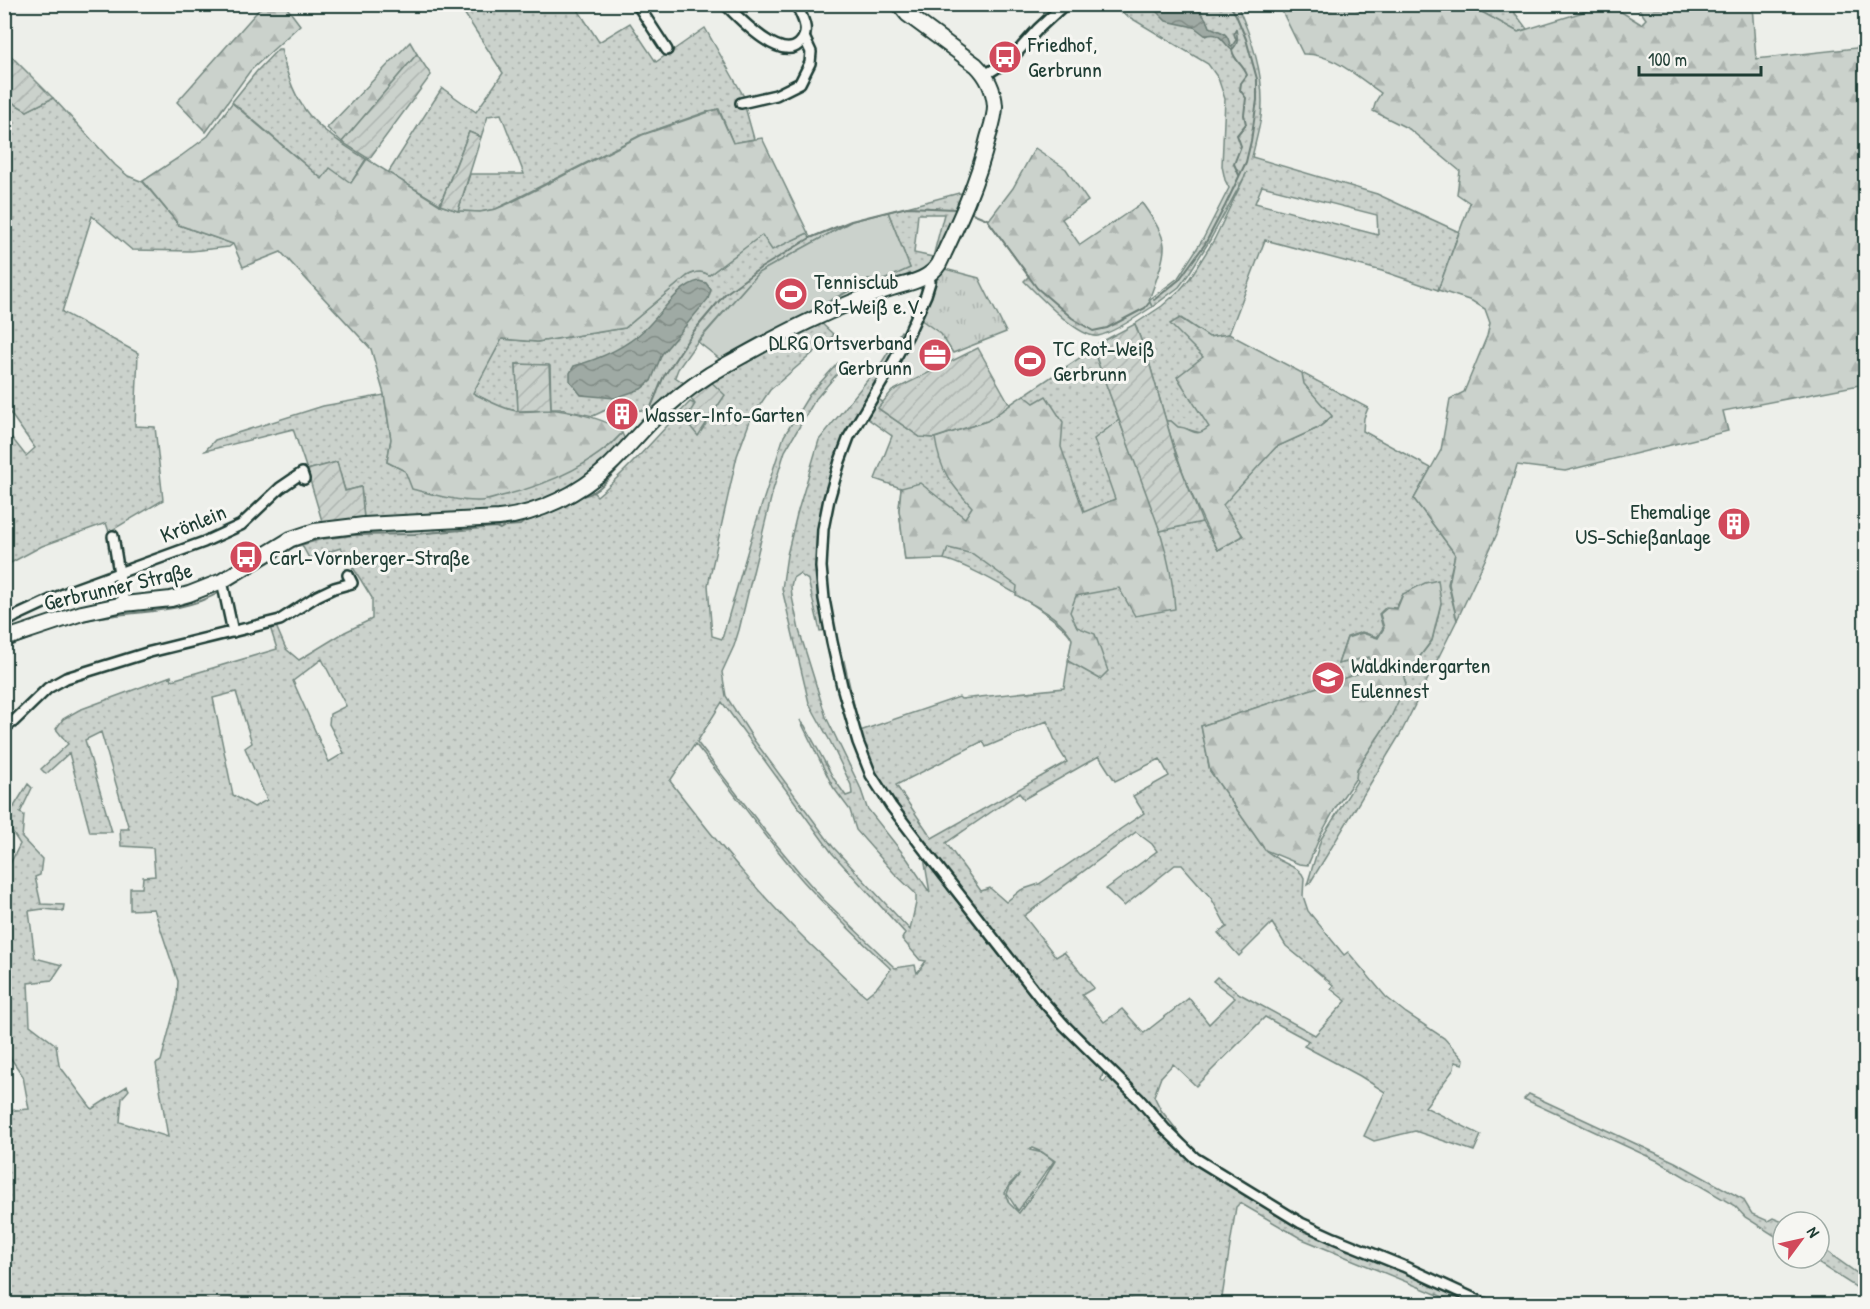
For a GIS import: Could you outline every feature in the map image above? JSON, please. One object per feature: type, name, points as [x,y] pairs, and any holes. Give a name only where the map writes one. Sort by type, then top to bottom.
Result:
[{"type":"street","points":[[637,4],[667,50]]},
{"type":"street","points":[[725,4],[746,25],[776,46],[785,49],[798,44],[804,37],[806,29],[796,4]]},
{"type":"street","points":[[899,4],[907,14],[976,65],[985,75],[992,90],[995,107],[981,166],[963,211],[934,271],[926,295],[888,372],[849,437],[829,499],[823,529],[821,567],[824,599],[842,686],[858,742],[871,775],[891,806],[1054,1015],[1148,1107],[1165,1129],[1194,1158],[1301,1222],[1486,1305]]},
{"type":"street","points":[[985,75],[1012,58],[1065,4]]},
{"type":"street","points":[[741,103],[776,95],[800,83],[810,63],[811,52],[804,37]]},
{"type":"street","name":"Gerbrunner Straße","points":[[4,639],[73,615],[189,594],[222,580],[291,539],[315,531],[364,525],[513,517],[539,509],[573,492],[600,474],[664,409],[726,365],[825,314],[934,271]]},
{"type":"street","name":"Krönlein","points":[[4,623],[72,590],[204,542],[242,525],[280,488],[302,473]]},
{"type":"street","points":[[113,536],[124,604]]},
{"type":"street","points":[[222,580],[233,632]]},
{"type":"street","points":[[4,728],[48,688],[66,678],[150,651],[280,620],[317,596],[352,583]]},
{"type":"shaded area","points":[[920,319],[941,334],[956,359],[910,383],[896,369]]},
{"type":"green space","points":[[264,4],[285,5],[300,25],[250,71],[206,132],[177,102]]},
{"type":"green space","points":[[459,5],[575,5],[599,42],[630,23],[656,62],[705,28],[747,102],[744,103],[754,139],[733,143],[719,109],[709,111],[641,135],[496,209],[480,212],[458,211],[470,174],[524,174],[501,114],[488,116],[481,137],[469,132],[440,204],[388,173],[442,88],[476,112],[503,73]]},
{"type":"green space","points":[[1109,5],[1237,5],[1253,45],[1260,74],[1261,117],[1252,157],[1377,194],[1459,232],[1438,290],[1382,271],[1265,240],[1229,334],[1209,337],[1181,318],[1203,357],[1209,427],[1201,433],[1166,421],[1135,324],[1162,306],[1190,278],[1214,240],[1247,172],[1188,275],[1179,287],[1152,307],[1149,300],[1178,278],[1203,239],[1229,188],[1222,166],[1225,99],[1218,78],[1208,64]],"holes":[[[1262,186],[1377,215],[1378,235],[1255,203]]]},
{"type":"green space","points":[[1279,5],[1352,5],[1360,11],[1376,5],[1469,5],[1518,32],[1606,5],[1610,5],[1641,24],[1646,19],[1636,5],[1752,5],[1756,59],[1865,47],[1865,384],[1723,411],[1728,431],[1565,471],[1517,465],[1497,534],[1457,620],[1449,584],[1455,554],[1414,499],[1441,450],[1450,399],[1464,392],[1490,323],[1485,309],[1472,301],[1438,290],[1470,203],[1457,194],[1460,171],[1409,129],[1373,111],[1381,93],[1335,62],[1324,57],[1303,54]]},
{"type":"green space","points":[[1469,5],[1509,5],[1527,29],[1518,32]]},
{"type":"green space","points":[[410,42],[417,54],[342,142],[327,128]]},
{"type":"green space","points":[[4,49],[53,98],[27,111],[5,98]]},
{"type":"green space","points":[[278,49],[281,49],[286,70],[300,103],[309,115],[333,137],[366,159],[351,183],[322,179],[232,102]]},
{"type":"green space","points":[[417,54],[431,75],[369,159],[342,142]]},
{"type":"green space","points":[[5,98],[27,111],[53,98],[115,165],[128,176],[143,182],[179,225],[233,244],[229,247],[191,251],[132,250],[92,216],[62,312],[138,353],[135,426],[155,427],[163,500],[109,532],[106,523],[42,546],[5,566],[5,444],[12,438],[26,456],[35,448],[5,406]]},
{"type":"green space","points":[[232,103],[322,179],[330,168],[351,183],[367,159],[440,205],[458,211],[480,212],[510,203],[642,135],[718,109],[733,143],[762,138],[808,233],[772,250],[762,235],[709,275],[698,272],[687,276],[625,328],[537,342],[502,339],[473,393],[499,406],[516,411],[557,410],[583,415],[610,424],[622,433],[610,445],[582,465],[535,486],[483,501],[445,497],[412,489],[405,471],[387,462],[391,439],[384,394],[371,349],[281,252],[243,267],[233,244],[179,225],[143,181],[208,136]]},
{"type":"green space","points":[[469,132],[481,137],[458,211],[440,205]]},
{"type":"green space","points":[[1035,148],[1066,169],[1088,201],[1062,219],[1080,245],[1142,203],[1161,234],[1164,251],[1149,300],[1152,307],[1104,334],[1090,335],[1080,330],[1038,296],[1024,281],[1029,276],[988,221],[1013,188]]},
{"type":"green space","points":[[959,193],[964,194],[937,255],[924,270],[824,305],[870,279],[910,268],[888,212]],"holes":[[[918,214],[944,214],[933,257],[914,253]]]},
{"type":"green space","name":"Tennisclub Rot-Weiß e.V.","points":[[888,212],[910,268],[875,284],[870,279],[721,360],[698,342],[758,273],[852,221]]},
{"type":"green space","points":[[852,221],[758,273],[697,342],[678,369],[675,377],[687,385],[650,415],[642,410],[633,411],[620,425],[606,410],[593,416],[551,409],[550,366],[516,364],[518,411],[502,408],[472,393],[502,339],[537,342],[625,328],[687,276],[698,272],[709,275],[762,234],[773,249],[808,233],[810,238]]},
{"type":"green space","points":[[945,269],[979,278],[1006,332],[953,353],[941,334],[920,319],[941,271]]},
{"type":"green space","points":[[1180,318],[1209,337],[1229,334],[1302,373],[1304,384],[1332,416],[1318,428],[1276,447],[1223,505],[1243,536],[1218,550],[1189,487],[1166,421],[1171,421],[1178,427],[1196,433],[1209,427],[1177,377],[1203,357],[1170,324]]},
{"type":"green space","points":[[818,320],[834,335],[770,390],[751,418],[737,456],[708,585],[712,636],[722,639],[784,436],[809,395],[838,363],[842,368],[815,400],[785,451],[773,490],[739,630],[722,672],[726,696],[754,740],[833,847],[910,930],[916,894],[856,830],[850,810],[833,787],[800,720],[834,779],[846,796],[852,794],[851,785],[809,703],[782,589],[797,514],[819,440],[882,362],[901,331],[904,333],[894,356],[858,415],[821,523],[827,630],[820,631],[808,580],[799,574],[793,578],[791,586],[799,630],[826,717],[860,787],[867,808],[908,860],[930,893],[923,852],[1086,1055],[1102,1067],[1104,1070],[1101,1080],[1104,1082],[1109,1075],[1138,1101],[1167,1138],[1261,1202],[1484,1304],[1460,1304],[1302,1239],[1240,1203],[1236,1207],[1221,1304],[5,1304],[5,1111],[29,1109],[23,1076],[5,1050],[5,869],[7,870],[20,844],[5,821],[28,784],[32,788],[20,813],[24,815],[22,838],[42,859],[40,875],[35,877],[41,904],[64,905],[63,911],[43,909],[29,911],[35,958],[62,965],[52,980],[28,983],[30,1025],[56,1045],[59,1065],[92,1109],[127,1086],[129,1090],[122,1098],[120,1122],[168,1137],[156,1064],[161,1061],[177,1000],[178,981],[154,909],[130,910],[130,888],[142,888],[143,877],[155,876],[153,848],[121,846],[120,829],[129,829],[101,732],[85,740],[112,832],[90,832],[69,753],[46,774],[41,769],[68,744],[56,729],[63,719],[79,710],[171,676],[172,680],[277,649],[270,627],[276,626],[286,649],[299,660],[345,632],[372,619],[372,598],[341,548],[309,558],[298,538],[314,533],[495,524],[588,487],[597,496],[690,402],[695,404],[698,435],[707,378]],"holes":[[[322,659],[346,706],[330,714],[329,724],[344,753],[329,762],[293,681]],[[236,692],[252,743],[245,748],[267,800],[254,807],[233,795],[213,698]],[[722,702],[832,853],[905,933],[902,939],[920,960],[926,961],[917,973],[915,965],[895,968],[824,900],[766,832],[697,742]],[[695,744],[803,881],[891,969],[877,987],[866,996],[852,984],[786,920],[726,852],[670,781]],[[1032,1148],[1042,1152],[1055,1161],[1019,1213],[1009,1203],[1005,1193],[1009,1185],[1020,1174],[1010,1186],[1007,1194],[1018,1211],[1054,1161],[1043,1153],[1030,1150]]]},
{"type":"green space","points":[[1135,324],[1149,362],[1176,455],[1202,522],[1160,531],[1093,349],[1099,343]]},
{"type":"green space","points":[[978,348],[1010,405],[987,421],[934,438],[920,437],[878,408],[892,391]]},
{"type":"green space","points":[[1093,349],[1161,531],[1202,522],[1218,550],[1243,536],[1222,505],[1276,447],[1318,428],[1332,417],[1303,384],[1302,373],[1368,408],[1363,431],[1431,468],[1414,499],[1455,554],[1448,584],[1457,620],[1401,733],[1310,883],[1307,885],[1321,839],[1357,781],[1357,769],[1391,717],[1403,678],[1432,641],[1441,603],[1403,594],[1396,608],[1386,607],[1379,614],[1383,628],[1377,637],[1362,632],[1347,637],[1338,664],[1369,657],[1372,669],[1201,726],[1210,771],[1265,850],[1302,874],[1304,878],[1303,896],[1308,911],[1344,955],[1348,952],[1386,997],[1444,1038],[1464,1060],[1463,1064],[1455,1062],[1454,1069],[1425,1107],[1481,1135],[1474,1151],[1415,1131],[1374,1141],[1364,1136],[1385,1092],[1304,1046],[1309,1041],[1265,1017],[1196,1086],[1173,1064],[1161,1077],[1154,1096],[1161,1110],[1184,1139],[1182,1142],[1154,1110],[1057,1014],[980,918],[871,772],[860,744],[841,664],[844,661],[860,731],[959,697],[961,699],[1064,688],[1072,639],[1065,629],[1013,592],[954,562],[942,559],[905,560],[899,509],[901,488],[875,479],[892,436],[864,416],[876,398],[883,402],[879,409],[920,437],[935,438],[987,420]],"holes":[[[1047,721],[1058,748],[1067,762],[932,838],[896,785],[983,741],[986,747]],[[1099,756],[1115,781],[1160,759],[1169,776],[1133,796],[1144,813],[1039,884],[1021,890],[1006,902],[990,888],[981,891],[946,843],[1019,793],[1024,799]],[[1136,832],[1152,844],[1157,851],[1106,889],[1124,906],[1175,865],[1182,865],[1211,898],[1227,927],[1218,933],[1239,956],[1272,923],[1286,946],[1333,985],[1331,989],[1346,1001],[1315,1035],[1240,994],[1217,977],[1213,981],[1235,998],[1209,1024],[1189,998],[1144,1033],[1122,1009],[1104,1022],[1082,995],[1094,988],[1064,952],[1056,957],[1024,916]]]},
{"type":"green space","points":[[516,364],[549,365],[551,410],[518,411]]},
{"type":"green space","points":[[707,378],[725,395],[698,436],[685,420],[695,404],[687,394]]},
{"type":"green space","points":[[384,395],[391,439],[387,462],[405,471],[589,460],[611,445],[622,433],[625,440],[602,464],[582,480],[544,499],[518,508],[506,511],[364,519],[361,487],[345,491],[337,462],[307,470],[293,429],[205,451],[215,440],[323,406]]},
{"type":"green space","points":[[1024,395],[1034,403],[1046,396],[1063,422],[1061,447],[1084,512],[1115,499],[1094,439],[1119,420],[1162,536],[1175,609],[1135,616],[1119,588],[1076,596],[1070,612],[1077,627],[1095,634],[1108,671],[1100,679],[1068,661],[1072,639],[1062,625],[1048,613],[1016,595],[1017,586],[973,554],[948,548],[944,559],[905,560],[899,510],[901,488],[920,483],[965,518],[972,507],[947,476],[935,438],[986,421]]},
{"type":"green space","points":[[337,462],[345,491],[361,487],[364,519],[318,524],[322,521],[307,470]]},
{"type":"green space","points":[[1438,580],[1441,603],[1432,640],[1404,678],[1406,684],[1391,717],[1357,769],[1356,778],[1321,834],[1308,865],[1299,864],[1265,850],[1210,771],[1201,726],[1372,669],[1369,657],[1338,664],[1347,638],[1362,633],[1378,638],[1384,628],[1380,614],[1387,608],[1397,609],[1403,594],[1425,583]]},
{"type":"green space","points":[[1529,1094],[1675,1162],[1743,1199],[1752,1214],[1768,1221],[1771,1219],[1771,1233],[1745,1217],[1735,1206],[1658,1161],[1524,1099]]},
{"type":"green space","points":[[1831,1255],[1865,1279],[1865,1293],[1829,1270],[1831,1270]]},
{"type":"water","points":[[1151,4],[1195,5],[1210,27],[1226,35],[1232,46],[1236,40],[1234,34],[1236,28],[1237,40],[1236,45],[1232,50],[1218,36],[1206,36],[1194,27],[1166,21],[1149,6]]},
{"type":"water","points":[[699,281],[706,283],[711,290],[708,299],[662,354],[651,381],[641,389],[615,398],[581,395],[570,381],[570,373],[574,366],[602,356],[629,342],[650,324],[684,288]]},
{"type":"waterway","points":[[1154,300],[1179,280],[1205,244],[1246,162],[1257,100],[1257,79],[1246,39],[1229,4]]},
{"type":"waterway","points":[[1142,5],[1149,6]]},
{"type":"waterway","points":[[1232,50],[1247,75],[1241,83],[1240,90],[1246,98],[1244,115],[1246,124],[1237,135],[1241,146],[1234,164],[1239,175]]},
{"type":"waterway","points":[[651,407],[663,378],[693,332],[725,294],[759,269],[810,238],[851,221],[907,207],[955,209]]},
{"type":"waterway","points":[[970,212],[987,219],[1037,288],[1072,318],[1093,331],[1107,328],[1145,308],[1149,303]]},
{"type":"waterway","points":[[637,446],[651,431]]},
{"type":"waterway","points":[[578,496],[586,495],[599,488],[629,458],[631,452]]},
{"type":"waterway","points":[[228,587],[294,547],[321,539],[496,527],[500,529],[505,526],[520,525],[544,514]]},
{"type":"waterway","points":[[4,649],[77,622],[193,604],[220,592]]},
{"type":"place","name":"Friedhof, Gerbrunn","points":[[1005,57]]},
{"type":"place","name":"Tennisclub Rot-Weiß e.V.","points":[[791,294]]},
{"type":"place","name":"DLRG Ortsverband Gerbrunn","points":[[935,355]]},
{"type":"place","name":"TC Rot-Weiß Gerbrunn","points":[[1030,361]]},
{"type":"place","name":"Wasser-Info-Garten","points":[[622,414]]},
{"type":"place","name":"Ehemalige US-Schießanlage","points":[[1734,524]]},
{"type":"place","name":"Carl-Vornberger-Straße","points":[[246,557]]},
{"type":"place","name":"Waldkindergarten Eulennest","points":[[1328,678]]}]
